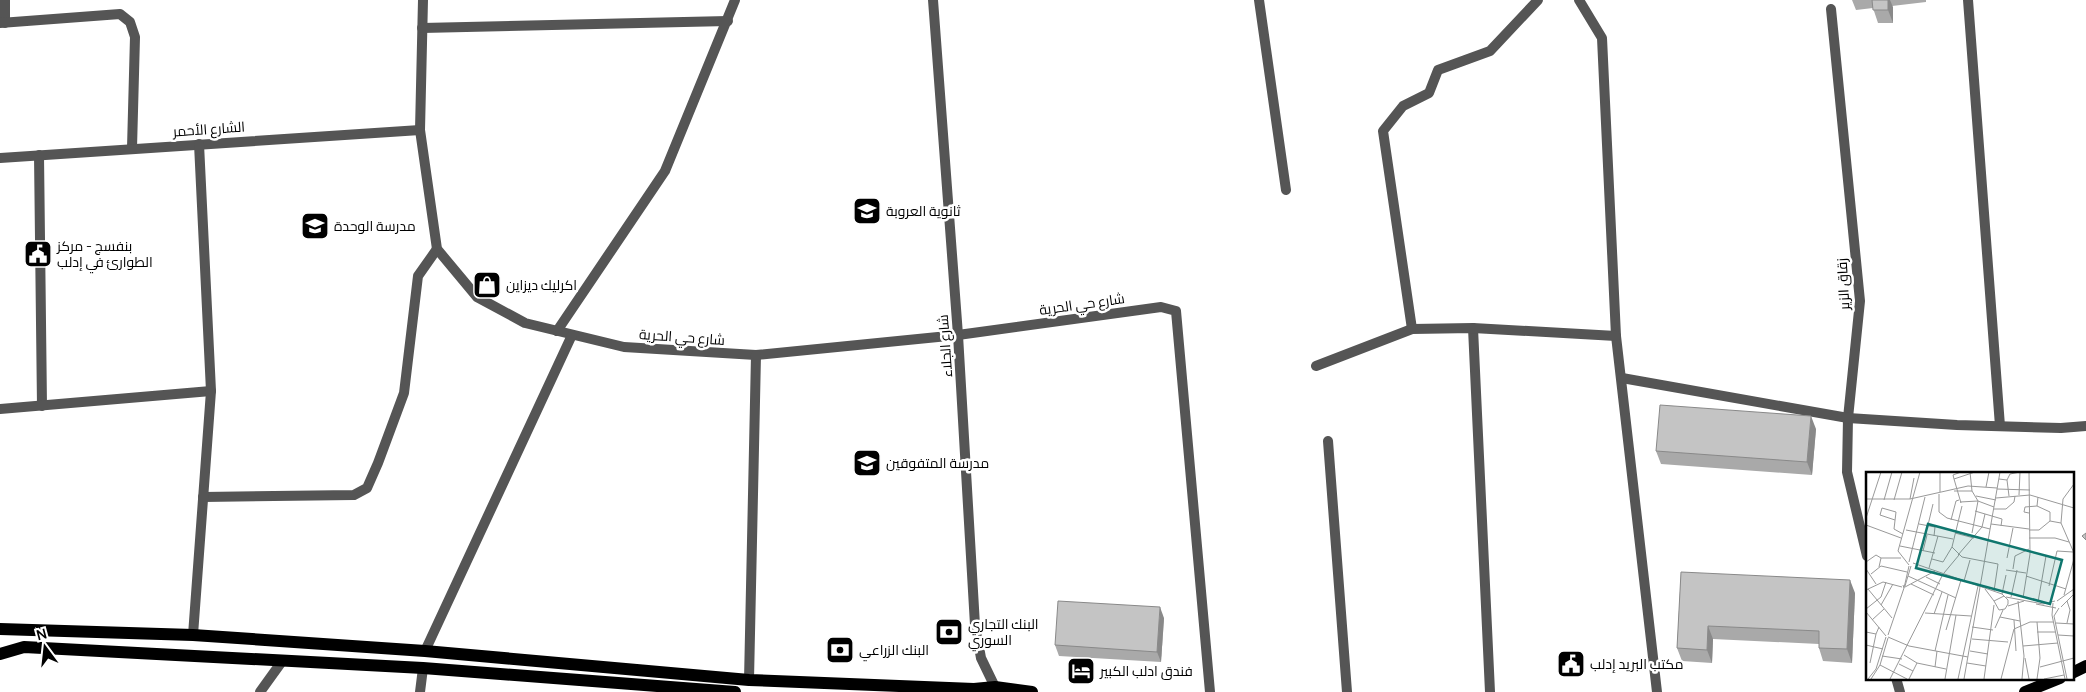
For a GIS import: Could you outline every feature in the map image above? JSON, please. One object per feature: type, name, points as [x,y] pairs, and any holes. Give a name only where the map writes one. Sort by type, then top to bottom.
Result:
[{"type":"main road","points":[[0,629],[193,635],[425,651],[749,680],[974,689],[995,687],[1032,692]]},
{"type":"main road","points":[[0,654],[24,647],[283,660],[423,668],[702,691],[735,692]]},
{"type":"main road","points":[[2074,673],[2086,666]]},
{"type":"main road","points":[[2025,692],[2055,680]]},
{"type":"street","points":[[5,0],[3,23],[120,14],[130,22],[135,37],[132,148]]},
{"type":"street","points":[[203,497],[354,495],[366,488],[378,464],[404,393],[418,276],[437,249],[420,130],[423,0]]},
{"type":"street","points":[[557,331],[665,171],[735,0]]},
{"type":"street","name":"شارع الجلاء","points":[[933,0],[958,335],[975,626],[980,658],[995,687]]},
{"type":"street","points":[[1259,0],[1286,190]]},
{"type":"street","points":[[1412,328],[1383,131],[1403,106],[1429,93],[1438,70],[1490,51],[1538,0]]},
{"type":"street","points":[[1579,0],[1602,38],[1616,336],[1657,692]]},
{"type":"street","points":[[1968,0],[2000,426]]},
{"type":"street","name":"زقاق الزير","points":[[1830,9],[1860,301],[1848,418],[1847,472],[1866,552]]},
{"type":"street","points":[[422,28],[728,21]]},
{"type":"street","name":"الشارع الأحمر","points":[[0,158],[420,130]]},
{"type":"street","points":[[193,635],[211,391],[199,144]]},
{"type":"street","points":[[39,155],[42,406]]},
{"type":"street","name":"شارع حي الحرية","points":[[437,249],[477,297],[526,323],[624,347],[756,355],[958,335],[1160,307],[1176,311],[1210,692]]},
{"type":"street","points":[[1316,366],[1412,328],[1473,328],[1616,336]]},
{"type":"street","points":[[1473,328],[1490,692]]},
{"type":"street","points":[[425,651],[572,335]]},
{"type":"street","points":[[749,680],[756,355]]},
{"type":"street","points":[[1622,378],[1848,418],[2000,426],[2061,428],[2086,426]]},
{"type":"street","points":[[0,409],[211,391]]},
{"type":"street","points":[[1328,441],[1347,692]]},
{"type":"street","points":[[260,692],[283,660]]},
{"type":"street","points":[[420,692],[423,668]]},
{"type":"building","points":[[1872,0],[1888,0],[1888,10],[1873,10]]},
{"type":"building","points":[[1660,405],[1811,416],[1807,462],[1656,451]]},
{"type":"building","points":[[1681,572],[1850,580],[1847,649],[1819,648],[1819,631],[1708,626],[1707,650],[1677,648]]},
{"type":"building","points":[[1058,601],[1160,607],[1157,652],[1055,645]]},
{"type":"place","name":"ثانوية العروبة","points":[[867,211]]},
{"type":"place","name":"مدرسة الوحدة","points":[[315,226]]},
{"type":"place","name":"بنفسج - مركز الطوارئ في إدلب","points":[[38,254]]},
{"type":"place","name":"اكرليك ديزاين","points":[[487,285]]},
{"type":"place","name":"مدرسة المتفوقين","points":[[867,463]]},
{"type":"place","name":"البنك التجاري السوري","points":[[949,632]]},
{"type":"place","name":"البنك الزراعي","points":[[840,650]]},
{"type":"place","name":"مكتب البريد إدلب","points":[[1571,664]]},
{"type":"place","name":"فندق ادلب الكبير","points":[[1081,671]]}]
